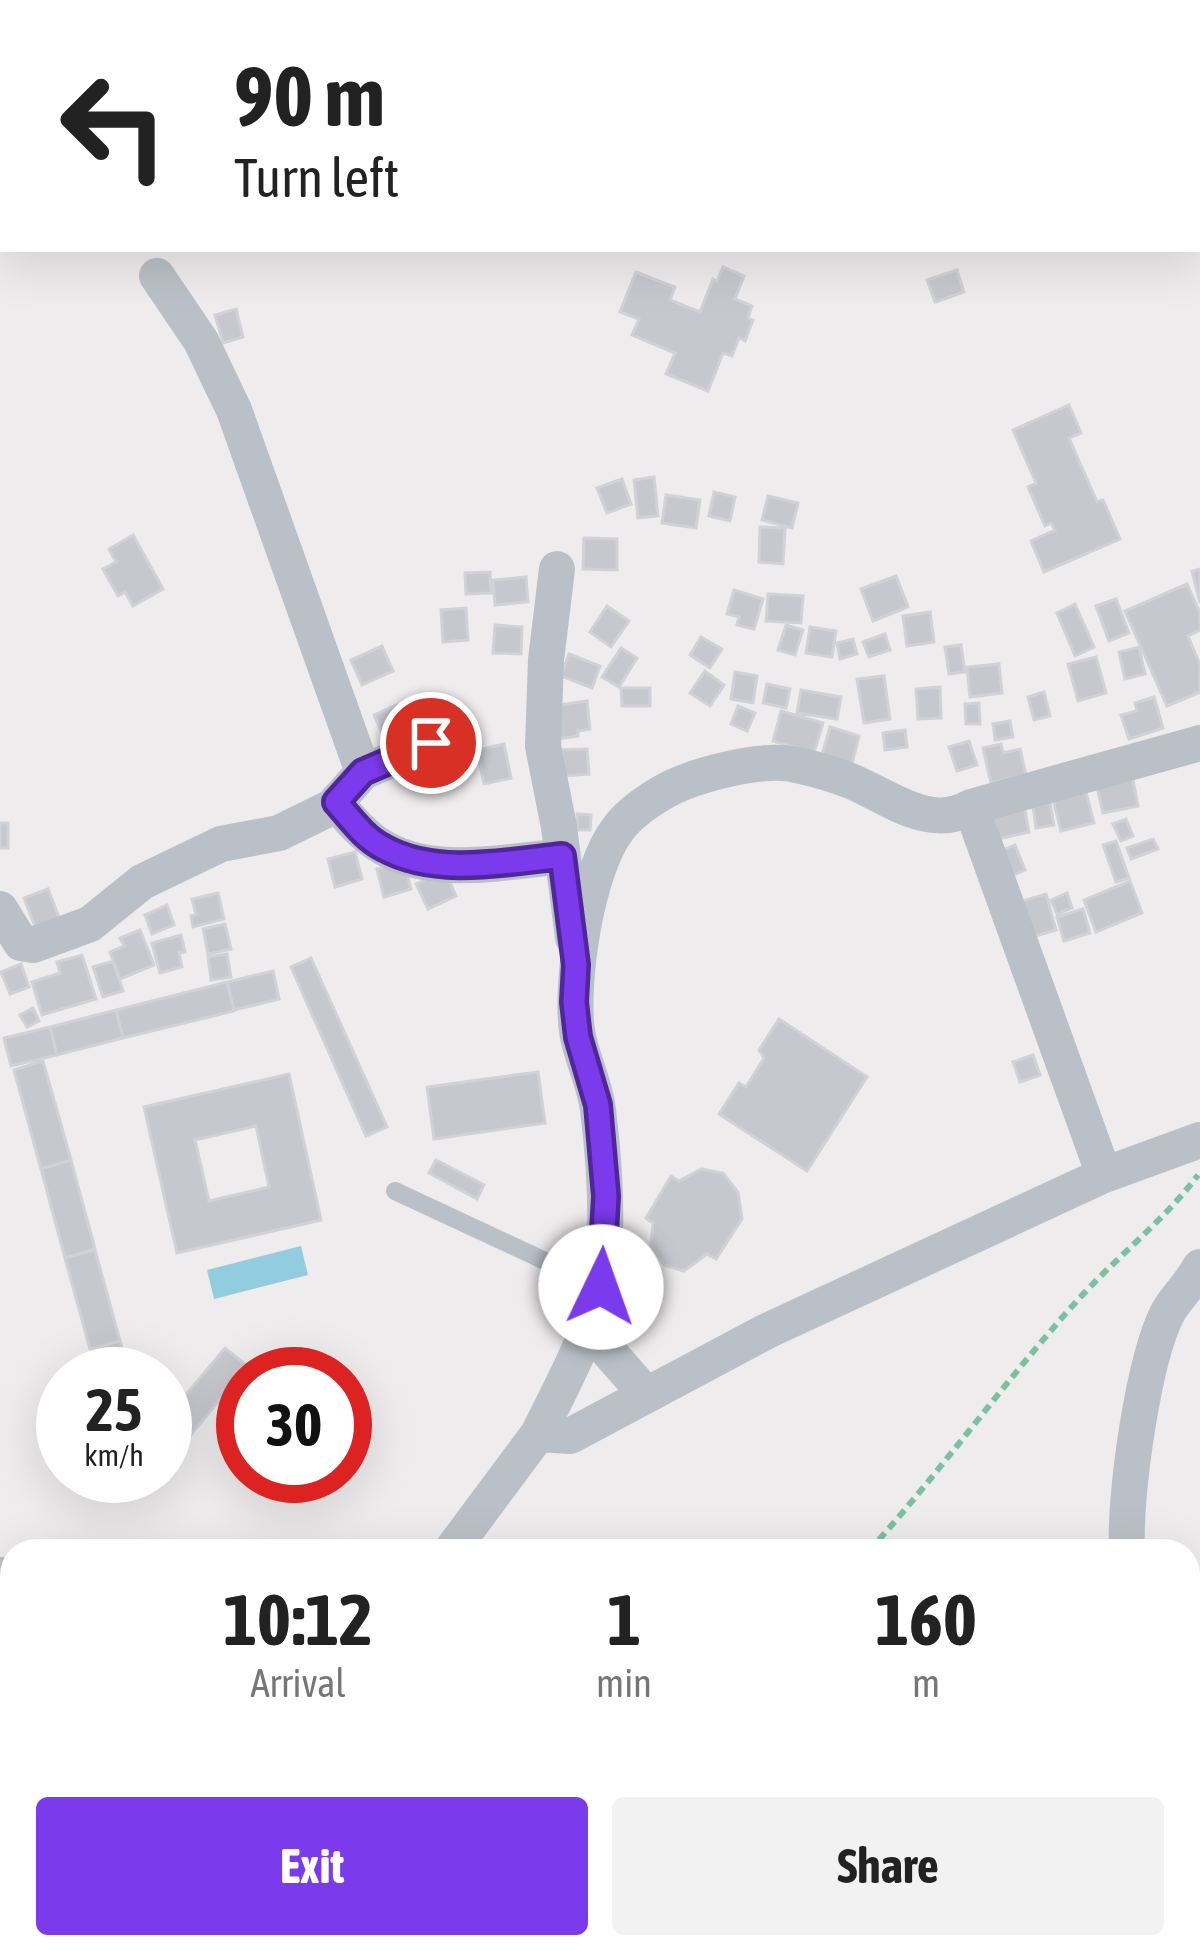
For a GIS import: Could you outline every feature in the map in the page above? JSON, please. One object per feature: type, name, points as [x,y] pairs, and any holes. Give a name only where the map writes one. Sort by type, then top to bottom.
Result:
[{"type":"street","points":[[158,276],[201,341],[234,410],[363,772]]},
{"type":"street","points":[[460,1539],[538,1434],[601,1287],[606,1196],[598,1105],[578,1037],[576,965],[543,746],[546,660],[557,569]]},
{"type":"street","points":[[0,966],[33,945],[90,924],[142,882],[220,844],[278,833],[336,802],[363,772],[431,743]]},
{"type":"street","points":[[576,965],[602,857],[618,829],[679,785],[733,769],[786,763],[851,781],[917,813],[958,814],[1200,743]]},
{"type":"street","points":[[336,802],[362,832],[398,855],[466,866],[562,856]]},
{"type":"street","points":[[971,807],[1104,1174]]},
{"type":"street","points":[[0,909],[21,943],[33,945]]},
{"type":"street","points":[[538,1434],[570,1436],[767,1331],[1104,1174],[1200,1140]]},
{"type":"street","points":[[1126,1539],[1125,1511],[1151,1362],[1169,1309],[1184,1296],[1200,1267]]},
{"type":"street","points":[[586,1326],[645,1394]]},
{"type":"lane","points":[[395,1191],[601,1287]]},
{"type":"path","points":[[880,1539],[1078,1299],[1155,1225],[1200,1173]]},
{"type":"water","points":[[301,1246],[308,1275],[214,1299],[207,1270]]},
{"type":"building","points":[[723,267],[744,276],[735,299],[752,306],[748,318],[753,320],[745,341],[739,338],[732,356],[723,353],[708,391],[666,374],[675,353],[632,335],[639,319],[620,312],[636,272],[675,287],[670,300],[700,312]]},
{"type":"building","points":[[957,270],[964,292],[935,302],[927,280]]},
{"type":"building","points":[[236,309],[243,337],[223,343],[215,315]]},
{"type":"building","points":[[1069,405],[1081,433],[1069,438],[1097,502],[1103,500],[1120,539],[1044,572],[1031,541],[1055,530],[1051,523],[1045,526],[1028,487],[1036,483],[1013,430]]},
{"type":"building","points":[[654,477],[658,516],[638,518],[634,480]]},
{"type":"building","points":[[622,479],[631,504],[607,513],[597,488]]},
{"type":"building","points":[[714,492],[735,497],[730,521],[709,516]]},
{"type":"building","points":[[666,495],[700,500],[696,528],[662,523]]},
{"type":"building","points":[[768,496],[798,503],[792,528],[762,520]]},
{"type":"building","points":[[760,527],[785,528],[783,564],[759,562]]},
{"type":"building","points":[[133,535],[163,589],[133,606],[125,592],[118,596],[103,569],[116,562],[109,549]]},
{"type":"building","points":[[584,538],[617,539],[617,570],[583,569]]},
{"type":"building","points":[[1200,569],[1200,603],[1192,571]]},
{"type":"building","points":[[490,572],[491,593],[466,594],[465,573]]},
{"type":"building","points":[[896,576],[908,607],[873,621],[861,589]]},
{"type":"building","points":[[526,577],[528,602],[495,605],[493,580]]},
{"type":"building","points":[[1187,584],[1200,613],[1200,630],[1188,636],[1200,665],[1200,692],[1167,706],[1125,611]]},
{"type":"building","points":[[734,590],[763,599],[754,629],[737,625],[739,617],[727,614]]},
{"type":"building","points":[[768,594],[803,596],[801,623],[766,621]]},
{"type":"building","points":[[1116,599],[1129,633],[1109,641],[1096,606]]},
{"type":"building","points":[[1075,604],[1094,647],[1075,656],[1057,613]]},
{"type":"building","points":[[607,606],[629,621],[611,647],[590,632]]},
{"type":"building","points":[[466,608],[468,640],[443,642],[441,610]]},
{"type":"building","points":[[930,612],[934,642],[907,646],[903,616]]},
{"type":"building","points":[[495,625],[522,627],[521,654],[493,653]]},
{"type":"building","points":[[786,625],[803,630],[795,655],[778,650]]},
{"type":"building","points":[[810,627],[836,631],[832,657],[806,653]]},
{"type":"building","points":[[885,634],[890,650],[869,657],[863,642]]},
{"type":"building","points":[[701,637],[722,649],[710,668],[690,655]]},
{"type":"building","points":[[853,639],[857,654],[840,659],[837,643]]},
{"type":"building","points":[[961,645],[965,672],[949,674],[945,647]]},
{"type":"building","points":[[382,646],[393,671],[362,685],[351,660]]},
{"type":"building","points":[[1139,647],[1145,674],[1125,679],[1119,652]]},
{"type":"building","points":[[621,648],[637,658],[619,687],[602,677]]},
{"type":"building","points":[[569,654],[600,666],[592,688],[561,676]]},
{"type":"building","points":[[1096,657],[1106,693],[1078,701],[1068,664]]},
{"type":"building","points":[[999,664],[1002,693],[970,697],[967,667]]},
{"type":"building","points":[[705,671],[724,685],[710,706],[690,693]]},
{"type":"building","points":[[735,672],[757,676],[753,703],[731,699]]},
{"type":"building","points":[[884,676],[890,719],[864,723],[857,679]]},
{"type":"building","points":[[767,684],[790,689],[786,708],[763,703]]},
{"type":"building","points":[[940,687],[941,718],[918,719],[916,689]]},
{"type":"building","points":[[621,688],[650,688],[650,706],[622,706]]},
{"type":"building","points":[[801,690],[841,697],[837,719],[797,713]]},
{"type":"building","points":[[1044,692],[1050,716],[1034,720],[1028,697]]},
{"type":"building","points":[[1154,697],[1163,728],[1129,739],[1121,715],[1137,711],[1135,703]]},
{"type":"building","points":[[587,701],[590,729],[557,739],[553,706]]},
{"type":"building","points":[[979,703],[980,724],[966,724],[965,704]]},
{"type":"building","points":[[397,705],[408,729],[385,739],[374,715]]},
{"type":"building","points":[[738,706],[755,713],[747,731],[731,724]]},
{"type":"building","points":[[781,711],[823,723],[814,753],[773,741]]},
{"type":"building","points":[[1010,721],[1013,737],[995,740],[993,724]]},
{"type":"building","points":[[830,727],[859,736],[852,764],[822,755]]},
{"type":"building","points":[[905,730],[907,747],[885,750],[883,733]]},
{"type":"building","points":[[969,741],[977,765],[957,771],[949,747]]},
{"type":"building","points":[[504,744],[511,778],[484,784],[477,750]]},
{"type":"building","points":[[1001,744],[1003,753],[1020,749],[1026,775],[991,783],[983,748]]},
{"type":"building","points":[[587,749],[589,774],[563,776],[562,750]]},
{"type":"building","points":[[1132,775],[1138,806],[1103,813],[1096,783]]},
{"type":"building","points":[[1086,792],[1094,823],[1061,831],[1053,800]]},
{"type":"building","points":[[1050,803],[1054,825],[1036,828],[1033,806]]},
{"type":"building","points":[[1024,805],[1029,832],[998,839],[992,811]]},
{"type":"building","points":[[577,814],[591,815],[590,830],[577,830]]},
{"type":"building","points":[[1126,819],[1133,836],[1121,841],[1113,824]]},
{"type":"building","points":[[0,823],[8,823],[8,848],[0,848]]},
{"type":"building","points":[[1153,839],[1158,849],[1131,859],[1127,848]]},
{"type":"building","points":[[1116,841],[1129,878],[1116,882],[1103,845]]},
{"type":"building","points":[[1015,845],[1025,870],[1009,877],[999,852]]},
{"type":"building","points":[[355,852],[362,879],[335,887],[328,859]]},
{"type":"building","points":[[404,862],[411,889],[384,897],[377,869]]},
{"type":"building","points":[[445,871],[456,896],[428,909],[416,884]]},
{"type":"building","points":[[1130,881],[1142,913],[1096,932],[1084,900]]},
{"type":"building","points":[[48,889],[60,920],[36,929],[24,898]]},
{"type":"building","points":[[218,893],[224,919],[193,927],[192,899]]},
{"type":"building","points":[[1067,893],[1072,908],[1057,914],[1051,900]]},
{"type":"building","points":[[1046,894],[1056,930],[1029,938],[1019,902]]},
{"type":"building","points":[[167,905],[174,925],[152,934],[145,915]]},
{"type":"building","points":[[1083,909],[1090,933],[1064,941],[1057,917]]},
{"type":"building","points":[[225,924],[231,949],[208,954],[203,929]]},
{"type":"building","points":[[140,930],[154,965],[120,979],[110,952],[124,946],[120,938]]},
{"type":"building","points":[[181,935],[182,967],[160,973],[152,943]]},
{"type":"building","points":[[227,954],[231,977],[211,980],[208,957]]},
{"type":"building","points":[[82,955],[96,999],[42,1015],[32,982],[60,973],[57,962]]},
{"type":"building","points":[[311,958],[387,1127],[366,1136],[291,967]]},
{"type":"building","points":[[113,961],[123,991],[103,997],[93,967]]},
{"type":"building","points":[[21,964],[29,987],[10,994],[1,972]]},
{"type":"building","points":[[273,971],[279,999],[234,1010],[227,982]]},
{"type":"building","points":[[227,982],[234,1011],[123,1038],[116,1010]]},
{"type":"building","points":[[33,1008],[39,1021],[27,1027],[20,1015]]},
{"type":"building","points":[[116,1010],[123,1038],[57,1055],[50,1027]]},
{"type":"building","points":[[779,1019],[867,1077],[807,1171],[719,1114],[739,1083],[746,1087],[764,1058],[759,1050]]},
{"type":"building","points":[[50,1027],[57,1055],[11,1066],[4,1038]]},
{"type":"building","points":[[1033,1055],[1040,1075],[1020,1082],[1013,1062]]},
{"type":"building","points":[[43,1061],[71,1160],[41,1169],[14,1070]]},
{"type":"building","points":[[538,1072],[545,1123],[434,1139],[427,1087]]},
{"type":"building","points":[[289,1074],[321,1220],[177,1253],[144,1107]],"holes":[[[256,1126],[269,1187],[209,1201],[195,1140]]]},
{"type":"building","points":[[71,1160],[95,1249],[65,1258],[41,1169]]},
{"type":"building","points":[[436,1160],[484,1185],[477,1199],[429,1173]]},
{"type":"building","points":[[701,1169],[723,1173],[738,1192],[742,1219],[716,1259],[707,1254],[684,1271],[664,1265],[651,1245],[653,1223],[646,1218],[671,1176],[679,1181]]},
{"type":"building","points":[[95,1250],[120,1341],[89,1347],[65,1258]]},
{"type":"building","points":[[216,1359],[216,1404],[192,1434],[192,1388]]},
{"type":"route","points":[[431,743],[363,772],[336,802],[362,832],[398,855],[466,866],[562,856],[576,965],[578,1037],[598,1105],[606,1196],[601,1287]]}]
